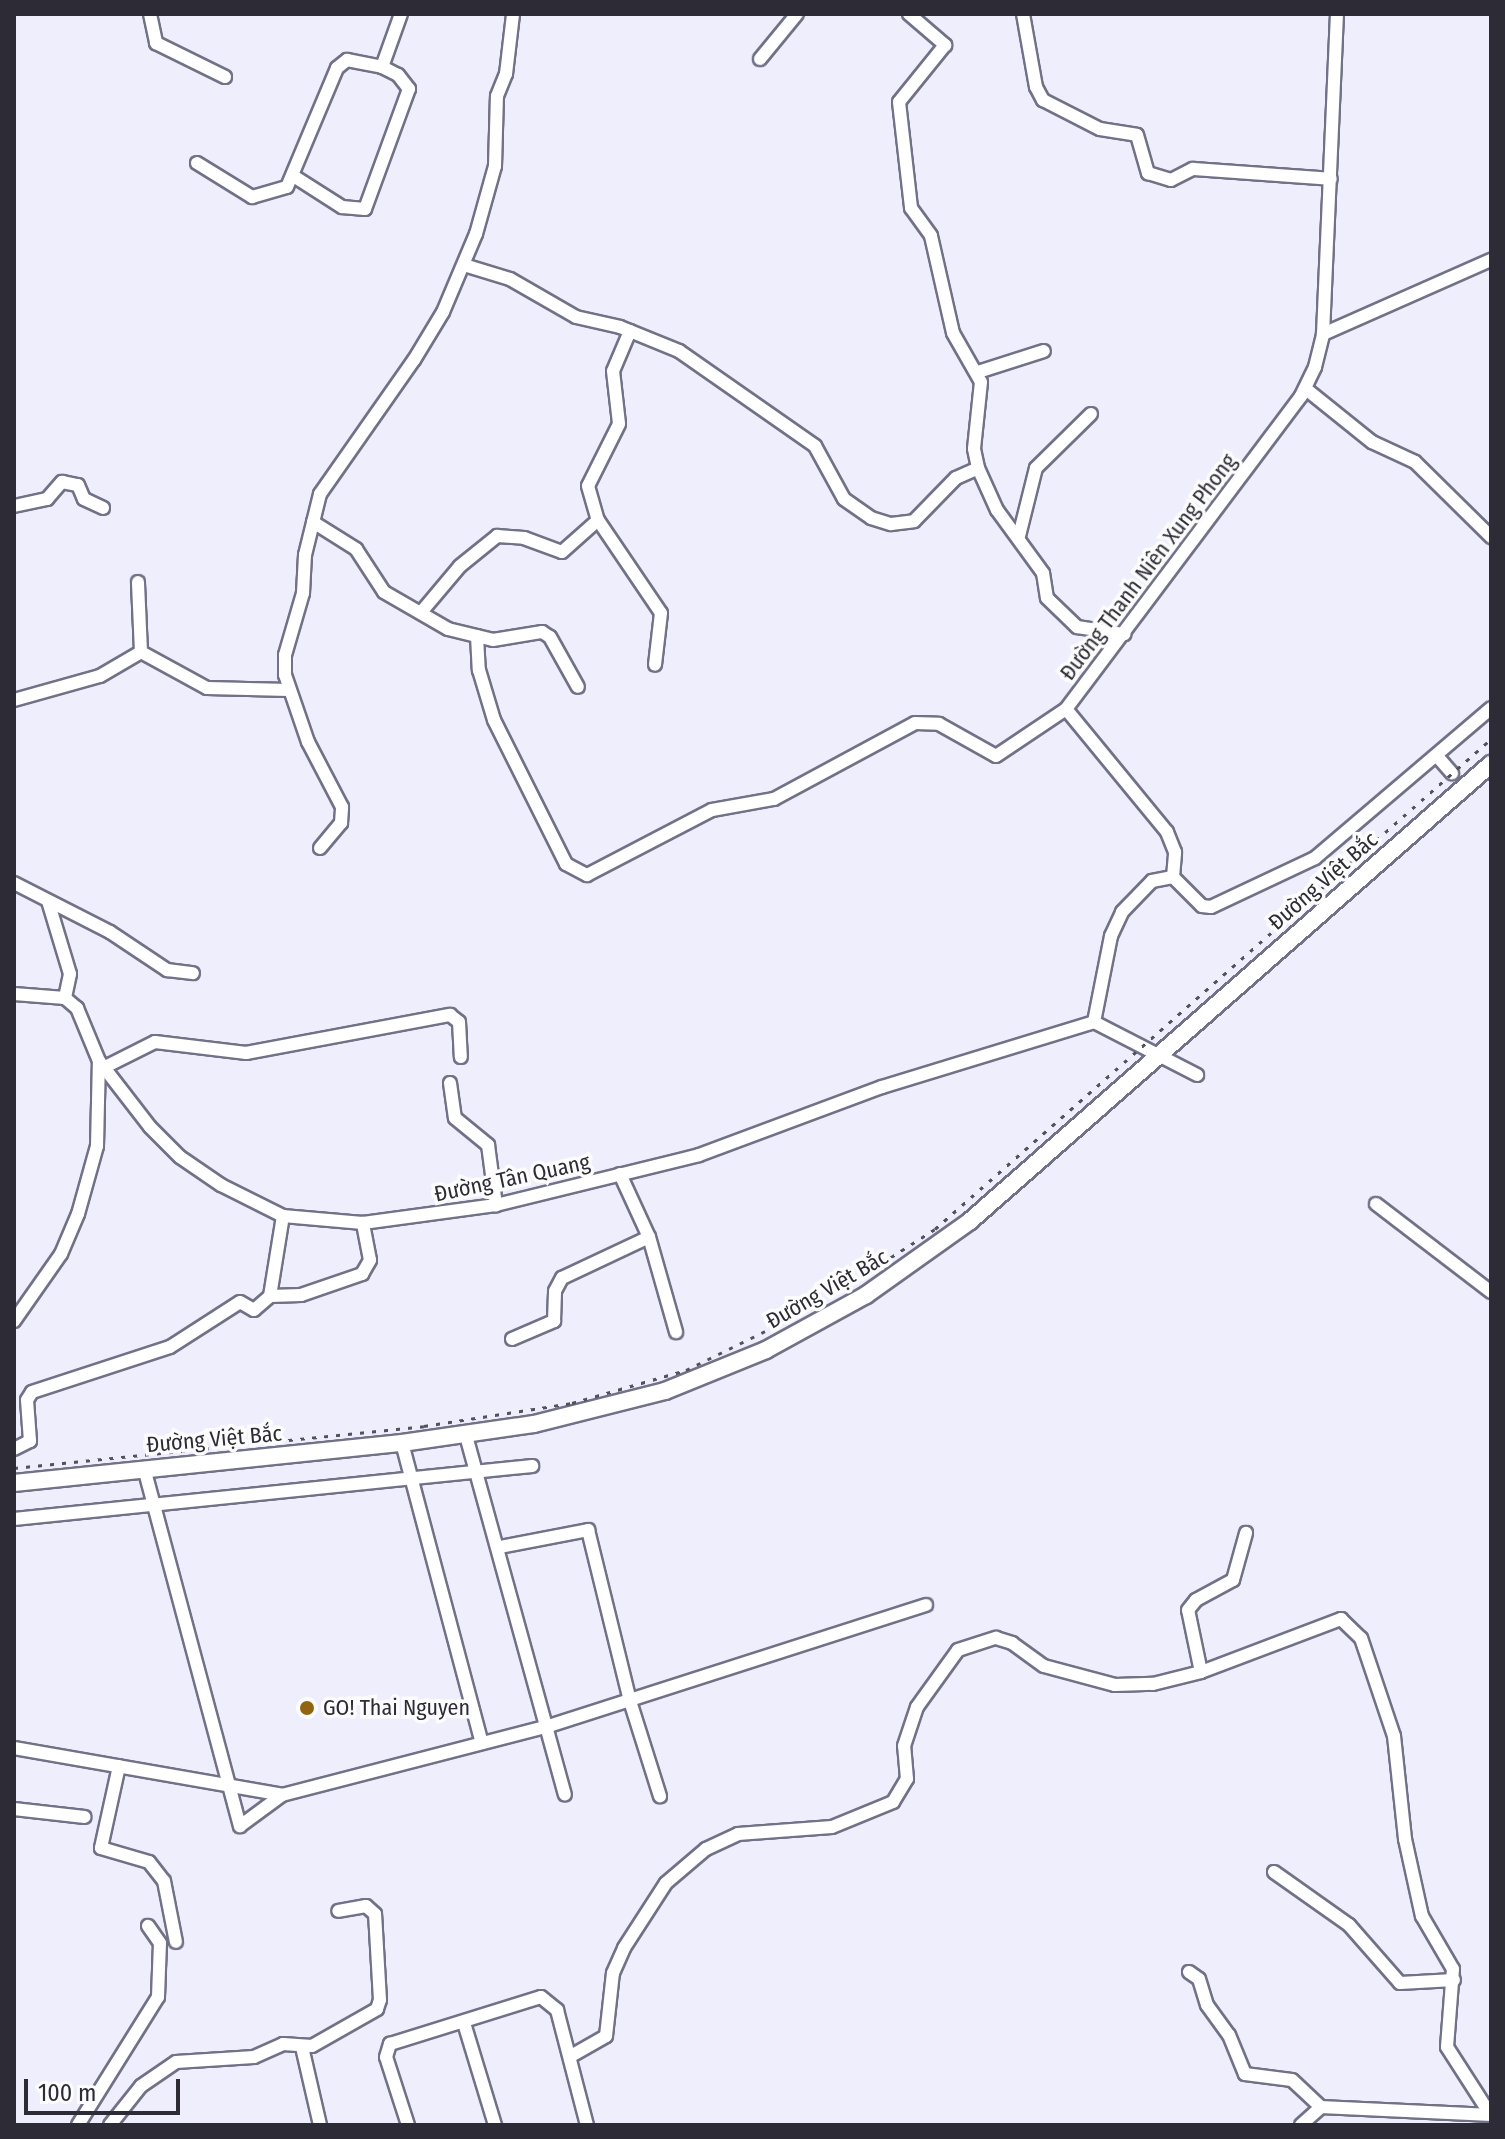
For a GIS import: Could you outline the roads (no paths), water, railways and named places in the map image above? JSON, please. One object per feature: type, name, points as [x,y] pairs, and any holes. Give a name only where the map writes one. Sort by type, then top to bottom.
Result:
[{"type":"main road","name":"Đường Việt Bắc","points":[[14,1483],[402,1443],[576,1416],[665,1391],[801,1332],[924,1257],[1161,1055],[1491,764]]},
{"type":"street","points":[[150,14],[156,43],[225,77]]},
{"type":"street","points":[[382,67],[401,14]]},
{"type":"street","points":[[320,848],[341,823],[342,807],[308,742],[289,690],[285,655],[302,600],[313,522],[324,487],[414,360],[464,265],[494,173],[497,96],[506,74],[513,14]]},
{"type":"street","points":[[760,59],[797,14]]},
{"type":"street","points":[[909,14],[945,45],[899,99],[911,208],[931,236],[953,333],[978,372],[978,468],[997,510],[1019,536],[1043,573],[1047,598],[1077,627],[1124,634]]},
{"type":"street","points":[[1023,14],[1036,87],[1043,100],[1100,129],[1137,135],[1148,173],[1171,180],[1193,169],[1331,179]]},
{"type":"street","name":"Đường Thanh Niên Xung Phong","points":[[1173,877],[1175,852],[1167,832],[1066,709],[1306,389],[1323,334],[1337,14]]},
{"type":"street","points":[[197,163],[252,197],[287,187],[295,177],[337,68],[347,60],[382,67],[398,75],[409,89],[365,209],[342,207],[295,177]]},
{"type":"street","points":[[1323,334],[1491,260]]},
{"type":"street","points":[[464,265],[510,279],[576,317],[630,331],[679,351],[815,446],[844,499],[871,518],[891,524],[914,521],[956,478],[978,468]]},
{"type":"street","points":[[630,331],[613,371],[619,424],[588,486],[598,520],[661,613],[655,665]]},
{"type":"street","points":[[978,372],[1044,351]]},
{"type":"street","points":[[1306,389],[1372,442],[1415,462],[1491,537]]},
{"type":"street","points":[[1019,536],[1036,468],[1091,414]]},
{"type":"street","points":[[14,506],[47,499],[62,482],[78,485],[84,499],[103,508]]},
{"type":"street","points":[[423,610],[460,566],[497,536],[524,538],[562,552],[598,520]]},
{"type":"street","points":[[313,522],[356,549],[384,592],[423,610],[448,629],[498,640],[542,632],[550,637],[578,687]]},
{"type":"street","points":[[138,582],[141,652]]},
{"type":"street","points":[[477,636],[479,670],[494,720],[566,864],[587,875],[712,810],[774,799],[915,723],[939,724],[996,756],[1066,709]]},
{"type":"street","points":[[141,652],[207,688],[289,690]]},
{"type":"street","points":[[14,700],[100,676],[141,652]]},
{"type":"street","points":[[1197,1075],[1094,1022],[1107,949],[1122,912],[1152,881],[1173,877],[1202,906],[1211,907],[1335,845],[1491,708]]},
{"type":"street","points":[[1437,756],[1452,773]]},
{"type":"street","points":[[14,883],[110,932],[167,970],[193,973]]},
{"type":"street","points":[[14,994],[65,998],[70,974],[48,901]]},
{"type":"street","name":"Đường Tân Quang","points":[[65,998],[77,1008],[102,1064],[180,1157],[283,1216],[363,1223],[496,1205],[699,1155],[807,1112],[1094,1022]]},
{"type":"street","points":[[14,1321],[61,1254],[78,1214],[97,1146],[102,1064],[155,1042],[246,1053],[450,1015],[459,1022],[461,1057]]},
{"type":"street","points":[[450,1083],[455,1118],[488,1145],[496,1205]]},
{"type":"street","points":[[620,1174],[649,1237],[676,1332]]},
{"type":"street","points":[[1376,1204],[1491,1292]]},
{"type":"street","points":[[270,1296],[283,1216]]},
{"type":"street","points":[[14,1449],[30,1441],[27,1400],[32,1392],[170,1347],[240,1302],[254,1310],[270,1296],[301,1295],[362,1274],[370,1260],[363,1223]]},
{"type":"street","points":[[512,1339],[554,1321],[555,1291],[562,1278],[649,1237]]},
{"type":"street","points":[[465,1432],[500,1547],[565,1794]]},
{"type":"street","points":[[402,1443],[482,1743]]},
{"type":"street","points":[[14,1519],[478,1475],[532,1466]]},
{"type":"street","points":[[144,1468],[240,1826],[282,1795],[549,1726],[926,1605]]},
{"type":"street","points":[[500,1547],[588,1530],[630,1701],[660,1796]]},
{"type":"street","points":[[1201,1672],[1188,1610],[1196,1600],[1233,1580],[1246,1533]]},
{"type":"street","points":[[571,2056],[606,2036],[613,1973],[624,1948],[666,1883],[706,1849],[738,1834],[832,1827],[893,1802],[907,1779],[905,1740],[917,1707],[958,1650],[986,1639],[1006,1640],[1044,1666],[1115,1685],[1153,1684],[1201,1672],[1330,1620],[1341,1619],[1357,1630],[1397,1745],[1405,1839],[1422,1916],[1448,1957],[1454,1980],[1445,2041],[1490,2114]]},
{"type":"street","points":[[14,1748],[282,1795]]},
{"type":"street","points":[[119,1766],[101,1848],[149,1862],[164,1881],[176,1942]]},
{"type":"street","points":[[14,1809],[85,1817]]},
{"type":"street","points":[[1274,1872],[1349,1925],[1400,1983],[1454,1980]]},
{"type":"street","points":[[110,2125],[141,2086],[176,2062],[254,2057],[283,2044],[302,2047],[318,2044],[379,2005],[375,1914],[366,1906],[338,1911]]},
{"type":"street","points":[[78,2125],[158,1997],[160,1943],[148,1926]]},
{"type":"street","points":[[1189,1972],[1199,1979],[1207,2005],[1229,2035],[1245,2074],[1292,2080],[1321,2107],[1490,2114]]},
{"type":"street","points":[[408,2125],[386,2057],[390,2044],[464,2023],[534,1998],[548,1998],[557,2010],[587,2125]]},
{"type":"street","points":[[464,2023],[495,2125]]},
{"type":"street","points":[[302,2047],[320,2125]]},
{"type":"street","points":[[1301,2125],[1321,2107]]},
{"type":"railway","points":[[14,1468],[424,1426],[572,1403],[686,1370],[810,1309],[935,1229],[1491,739]]},
{"type":"place","name":"GO! Thai Nguyen","points":[[307,1708]]}]
